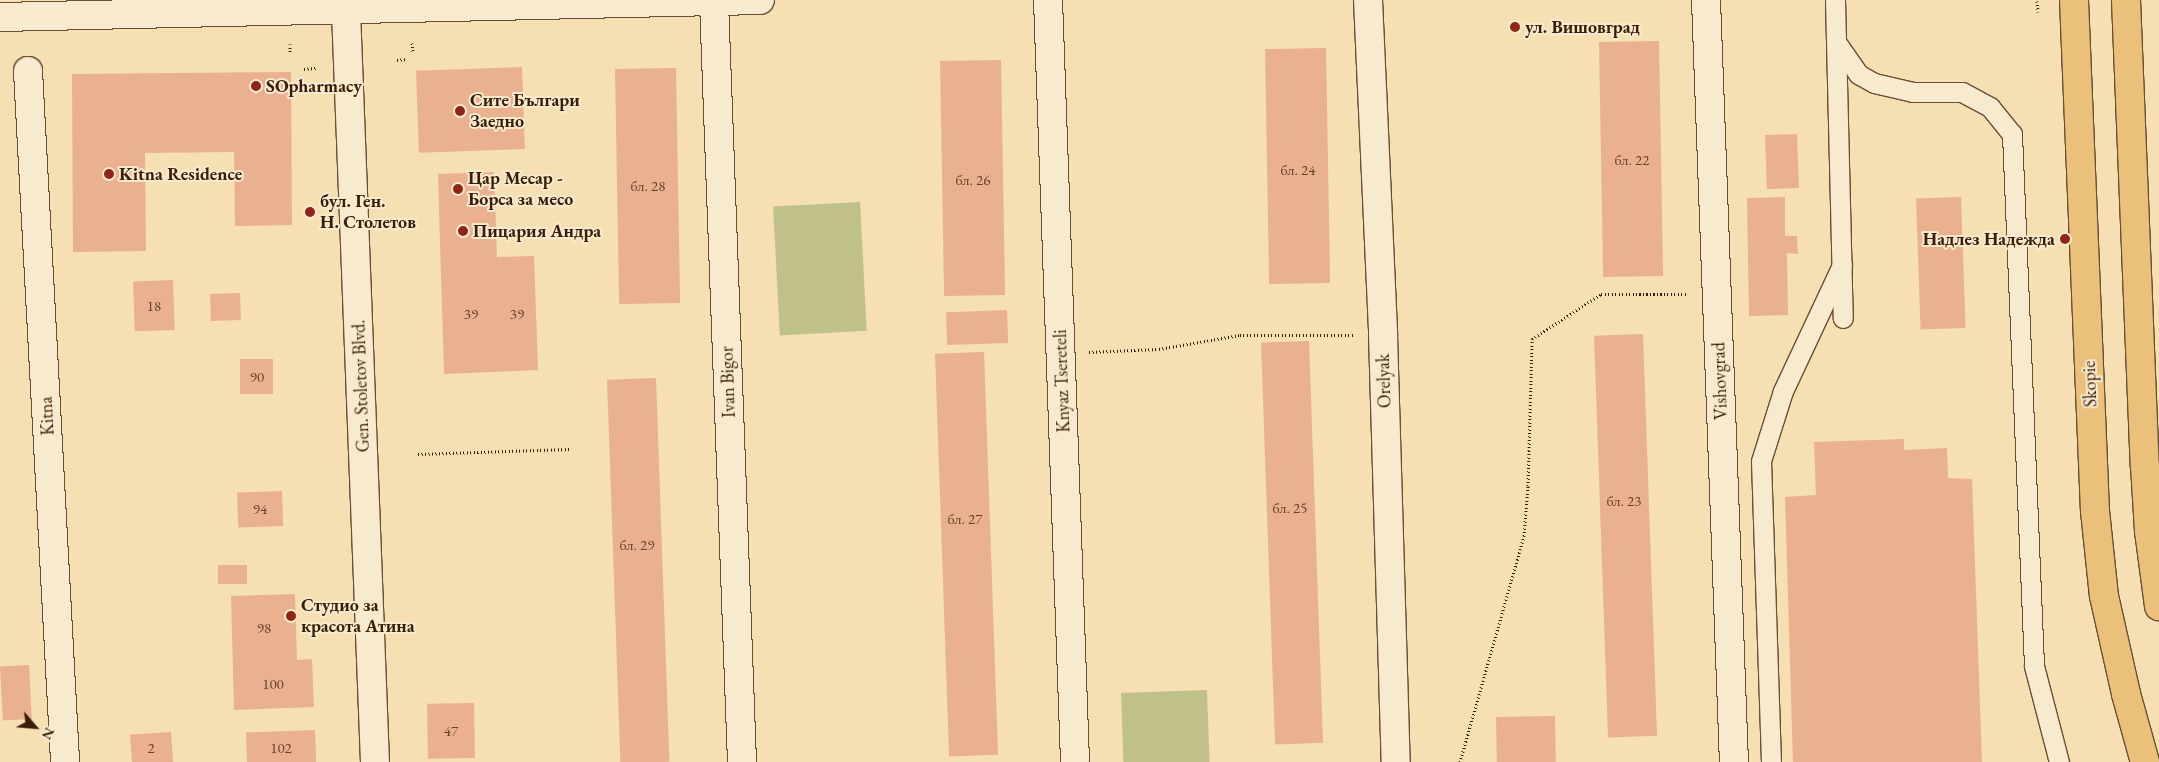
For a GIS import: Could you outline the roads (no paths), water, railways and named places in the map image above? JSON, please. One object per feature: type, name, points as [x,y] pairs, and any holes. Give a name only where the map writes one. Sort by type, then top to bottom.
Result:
[{"type":"main road","name":"Skopie","points":[[2074,0],[2095,511],[2104,596],[2126,694],[2145,762]]},
{"type":"main road","points":[[2126,0],[2149,531],[2159,606]]},
{"type":"street","points":[[0,17],[345,4],[714,2],[760,0]]},
{"type":"street","name":"Knyaz Tsereteli","points":[[1048,0],[1075,762]]},
{"type":"street","name":"Orelyak","points":[[1368,0],[1383,335],[1396,762]]},
{"type":"street","name":"Vishovgrad","points":[[1706,0],[1734,762]]},
{"type":"street","name":"Ivan Bigor","points":[[714,2],[742,762]]},
{"type":"street","name":"Gen. Stoletov Blvd.","points":[[345,4],[375,762]]},
{"type":"street","name":"Kitna","points":[[28,71],[65,762]]},
{"type":"lane","points":[[1835,0],[1844,318]]},
{"type":"lane","points":[[1836,42],[1858,74],[1874,82],[1912,92],[1962,92],[1990,107],[2012,134],[2034,666],[2058,762]]},
{"type":"lane","points":[[1771,762],[1761,461],[1783,391],[1842,265]]},
{"type":"place","name":"ул. Вишовград","points":[[1515,27]]},
{"type":"place","name":"SOpharmacy","points":[[256,86]]},
{"type":"place","name":"Сите Българи Заедно","points":[[460,111]]},
{"type":"place","name":"Kitna Residence","points":[[109,174]]},
{"type":"place","name":"Цар Месар - Борса за месо","points":[[458,189]]},
{"type":"place","name":"бул. Ген. Н. Столетов","points":[[310,212]]},
{"type":"place","name":"Пицария Андра","points":[[463,231]]},
{"type":"place","name":"Надлез Надежда","points":[[2065,239]]},
{"type":"place","name":"Студио за красота Атина","points":[[291,616]]}]
